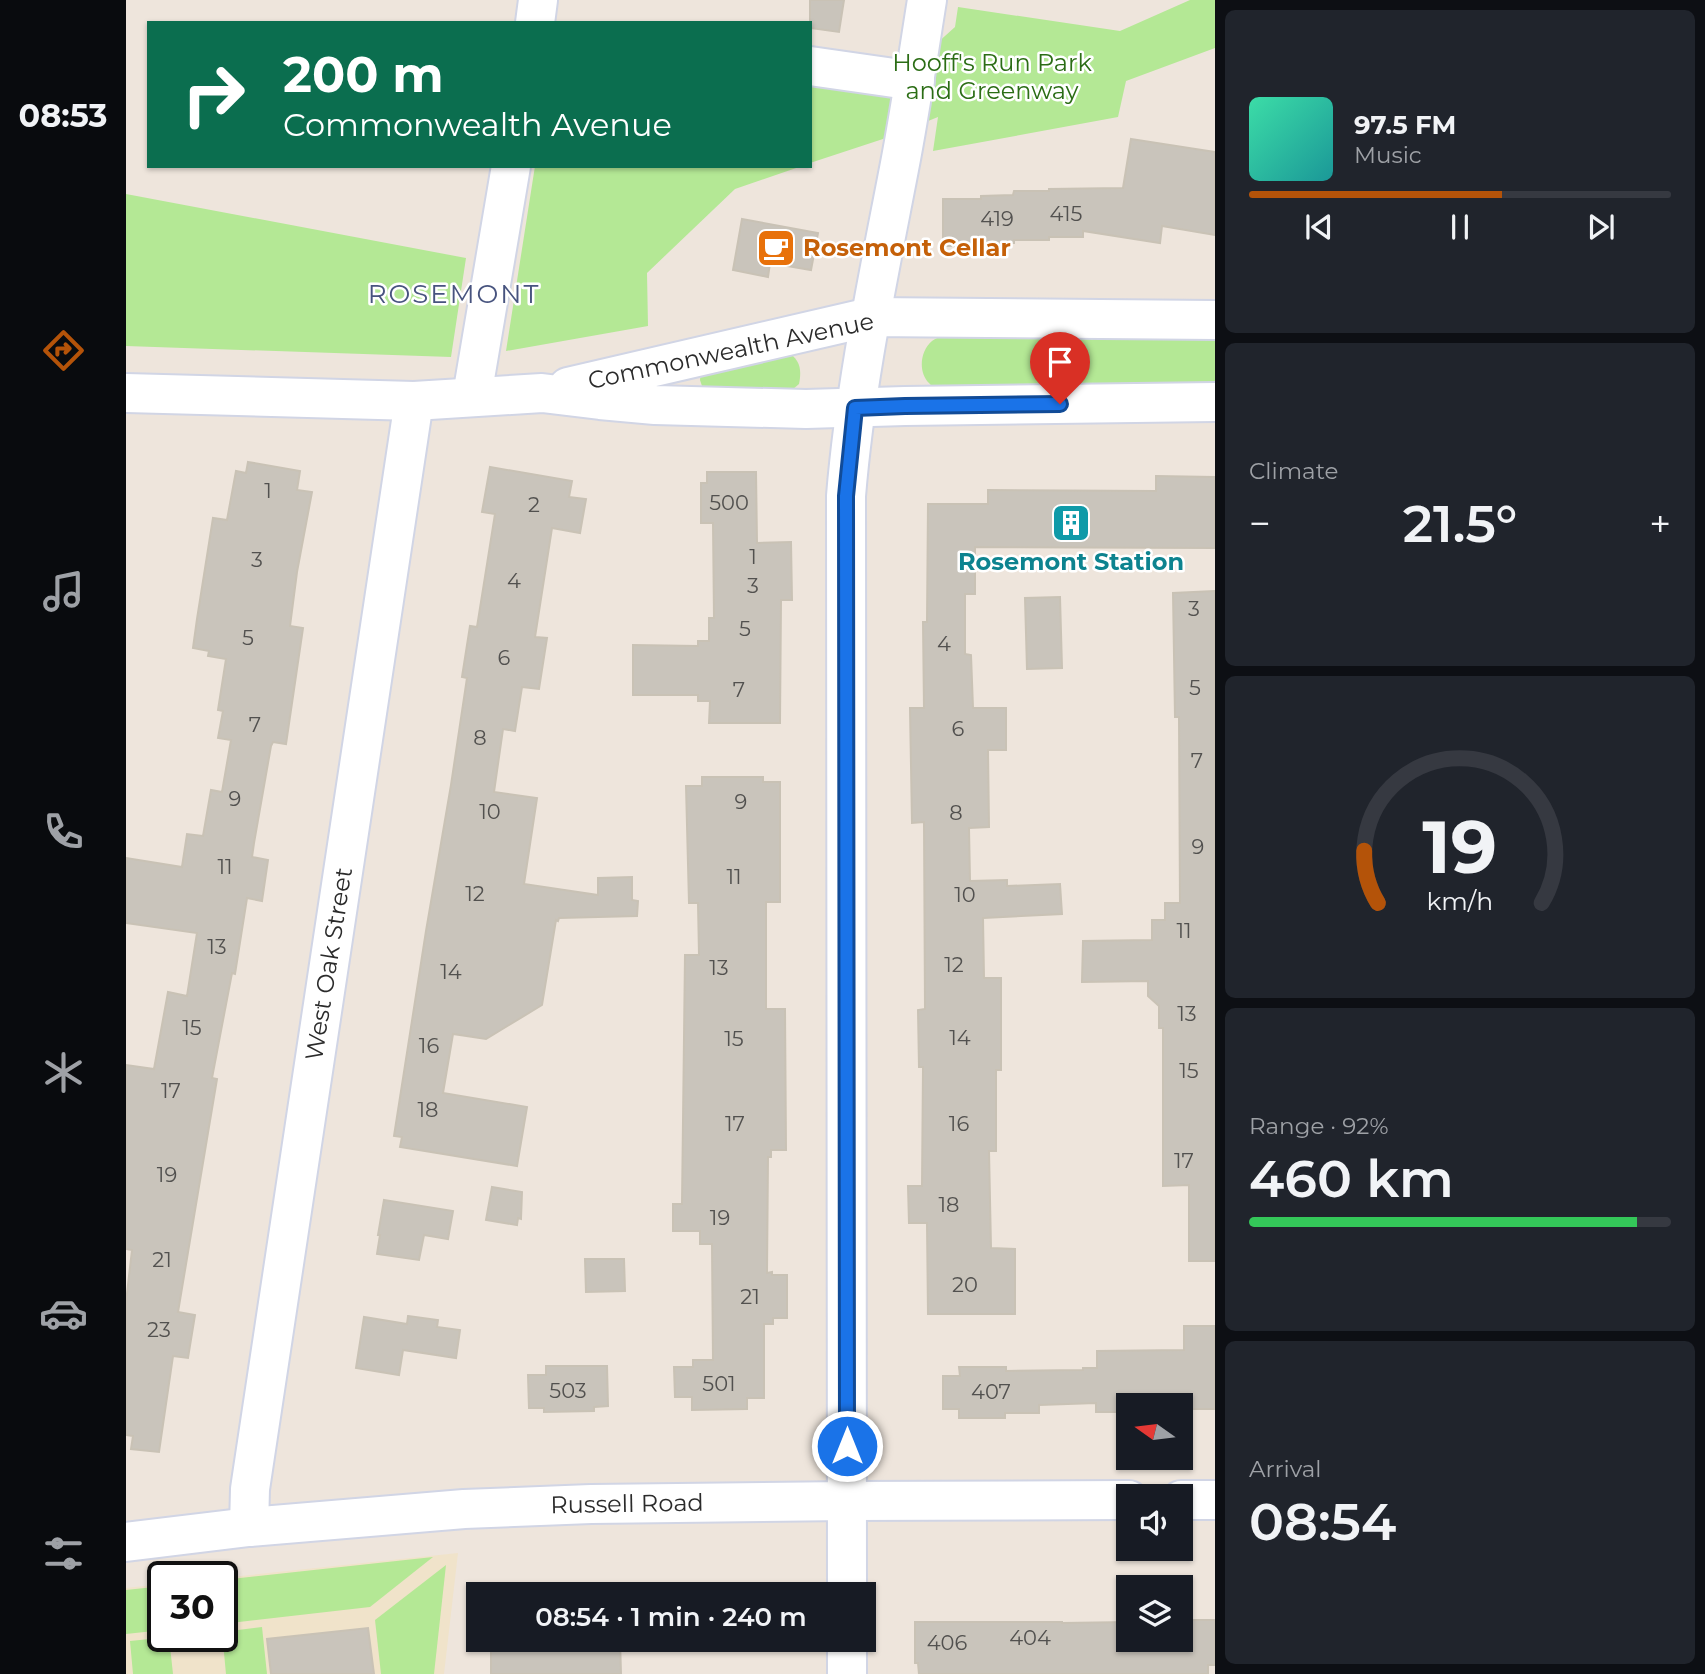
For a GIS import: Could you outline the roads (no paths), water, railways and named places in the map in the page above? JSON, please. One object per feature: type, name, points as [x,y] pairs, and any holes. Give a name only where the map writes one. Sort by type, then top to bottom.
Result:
[{"type":"street","points":[[535,21],[538,0]]},
{"type":"street","points":[[847,1582],[846,496],[855,408],[915,81],[927,0]]},
{"type":"street","points":[[812,66],[915,81]]},
{"type":"street","points":[[472,396],[511,168]]},
{"type":"street","name":"Commonwealth Avenue","points":[[542,393],[870,317],[1215,320]]},
{"type":"street","name":"Commonwealth Avenue","points":[[126,393],[414,401],[542,393],[655,405],[806,409],[1215,402]]},
{"type":"street","name":"West Oak Street","points":[[249,1527],[250,1489],[414,401]]},
{"type":"street","name":"Russell Road","points":[[126,1542],[249,1527],[464,1509],[591,1504],[1116,1500]]},
{"type":"street","points":[[1193,1500],[1215,1500]]},
{"type":"street","points":[[847,1652],[847,1674]]},
{"type":"place","name":"Rosemont Cellar","points":[[776,248]]},
{"type":"place","name":"Rosemont Station","points":[[1071,523]]},
{"type":"district","name":"ROSEMONT","points":[[454,294]]},
{"type":"park label","name":"Hooff's Run Park and Greenway","points":[[992,77]]}]
